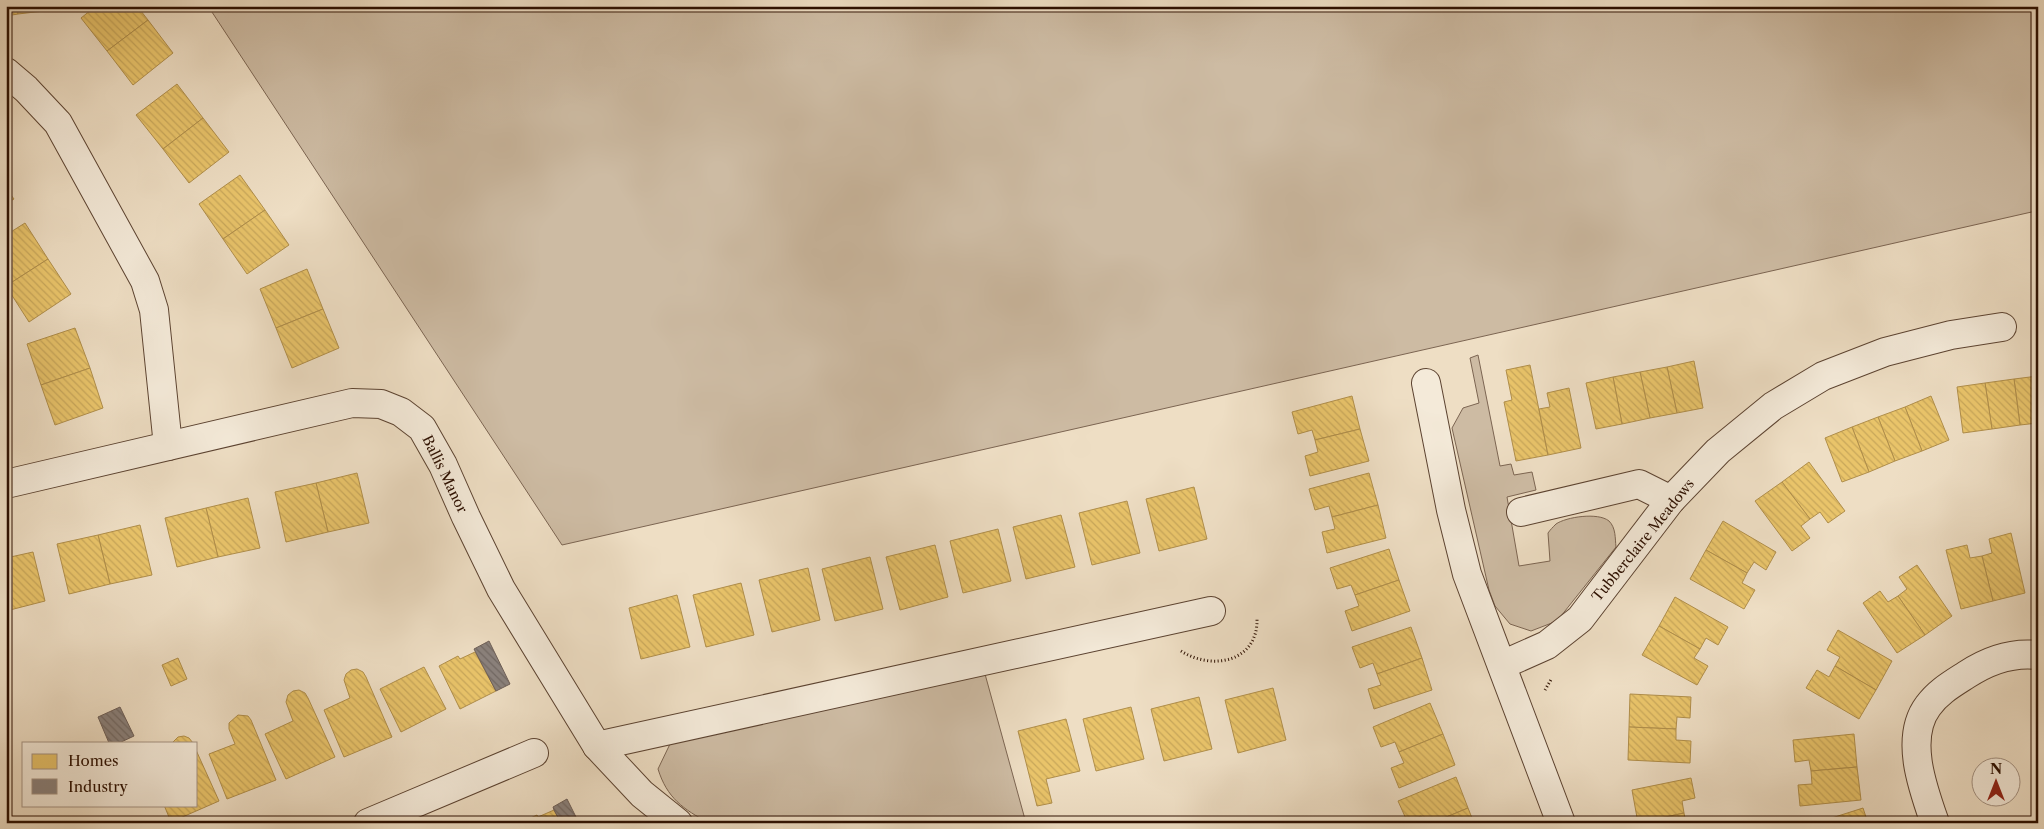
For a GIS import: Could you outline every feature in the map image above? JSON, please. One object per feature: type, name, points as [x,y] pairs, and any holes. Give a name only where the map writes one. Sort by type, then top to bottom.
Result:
[{"type":"street","points":[[16,81],[58,123],[145,281],[154,310],[168,446]]},
{"type":"street","name":"Tubberclaire Meadows","points":[[1502,664],[1547,645],[1580,619],[1671,500],[1725,445],[1773,406],[1823,376],[1885,352],[1951,335],[2002,327]]},
{"type":"street","points":[[1426,383],[1451,510],[1468,574],[1561,823]]},
{"type":"street","name":"Ballis Manor","points":[[6,484],[352,403],[381,404],[401,412],[422,428],[443,465],[501,590],[598,746],[642,794],[678,823]]},
{"type":"street","points":[[1521,512],[1639,484],[1671,500]]},
{"type":"street","points":[[598,746],[1211,611]]},
{"type":"street","points":[[1935,823],[1922,786],[1917,753],[1918,726],[1927,706],[1944,688],[1982,664],[2007,657],[2038,655]]},
{"type":"street","points":[[368,823],[534,753]]},
{"type":"path","points":[[1545,691],[1554,674]]},
{"type":"shaded area","points":[[208,6],[2038,6],[2038,214],[2036,211],[562,545]]},
{"type":"shaded area","points":[[1478,355],[1500,466],[1511,464],[1514,475],[1532,472],[1536,490],[1507,497],[1519,566],[1550,561],[1548,533],[1561,521],[1582,516],[1604,518],[1609,521],[1615,533],[1616,547],[1557,621],[1531,631],[1510,624],[1495,606],[1489,590],[1452,428],[1463,408],[1479,403],[1470,358]]},
{"type":"shaded area","points":[[985,674],[1026,823],[709,823],[691,813],[677,802],[666,788],[658,769],[670,744],[756,723]]},
{"type":"building: Homes","points":[[6,6],[17,6],[18,14],[6,16]]},
{"type":"building: Homes","points":[[17,6],[60,6],[60,9],[18,14]]},
{"type":"building: Homes","points":[[96,6],[137,6],[148,20],[107,51],[81,18]]},
{"type":"building: Homes","points":[[148,20],[173,53],[133,85],[107,51]]},
{"type":"building: Homes","points":[[177,84],[203,118],[163,149],[136,115]]},
{"type":"building: Homes","points":[[203,118],[229,152],[189,183],[163,149]]},
{"type":"building: Homes","points":[[240,175],[265,210],[223,239],[199,204]]},
{"type":"building: Homes","points":[[6,188],[14,199],[6,204]]},
{"type":"building: Homes","points":[[265,210],[289,245],[247,274],[223,239]]},
{"type":"building: Homes","points":[[25,223],[48,259],[6,286],[6,235]]},
{"type":"building: Homes","points":[[48,259],[71,294],[29,322],[6,286]]},
{"type":"building: Homes","points":[[307,269],[323,309],[276,328],[260,289]]},
{"type":"building: Homes","points":[[323,309],[339,348],[292,368],[276,328]]},
{"type":"building: Homes","points":[[75,328],[90,368],[41,385],[27,344]]},
{"type":"building: Homes","points":[[1694,361],[1703,408],[1677,413],[1667,367]]},
{"type":"building: Homes","points":[[1530,365],[1548,455],[1516,461],[1504,402],[1512,400],[1506,370]]},
{"type":"building: Homes","points":[[1667,367],[1677,413],[1650,418],[1640,372]]},
{"type":"building: Homes","points":[[90,368],[103,408],[55,425],[41,385]]},
{"type":"building: Homes","points":[[1640,372],[1650,418],[1622,424],[1613,377]]},
{"type":"building: Homes","points":[[2038,376],[2038,423],[2020,425],[2014,379]]},
{"type":"building: Homes","points":[[1613,377],[1622,424],[1596,429],[1586,383]]},
{"type":"building: Homes","points":[[2014,379],[2020,425],[1992,429],[1985,383]]},
{"type":"building: Homes","points":[[1985,383],[1992,429],[1963,433],[1957,387]]},
{"type":"building: Homes","points":[[1569,388],[1581,448],[1548,455],[1539,409],[1550,407],[1547,393]]},
{"type":"building: Homes","points":[[1352,396],[1360,429],[1315,440],[1312,430],[1298,434],[1292,412]]},
{"type":"building: Homes","points":[[1931,396],[1949,440],[1922,451],[1905,407]]},
{"type":"building: Homes","points":[[1905,407],[1922,451],[1895,461],[1878,417]]},
{"type":"building: Homes","points":[[1878,417],[1895,461],[1869,472],[1852,427]]},
{"type":"building: Homes","points":[[1852,427],[1869,472],[1842,482],[1825,438]]},
{"type":"building: Homes","points":[[1360,429],[1369,461],[1310,476],[1305,456],[1318,452],[1315,440]]},
{"type":"building: Homes","points":[[1809,462],[1845,511],[1828,523],[1820,512],[1810,519],[1782,482]]},
{"type":"building: Homes","points":[[357,473],[369,523],[328,532],[316,483]]},
{"type":"building: Homes","points":[[1369,473],[1378,505],[1332,517],[1329,506],[1315,510],[1309,489]]},
{"type":"building: Homes","points":[[1782,482],[1810,519],[1801,526],[1810,538],[1792,551],[1755,501]]},
{"type":"building: Homes","points":[[316,483],[328,532],[286,542],[275,492]]},
{"type":"building: Homes","points":[[1194,487],[1207,539],[1159,551],[1146,499]]},
{"type":"building: Homes","points":[[248,498],[260,548],[218,557],[206,508]]},
{"type":"building: Homes","points":[[1127,501],[1140,553],[1092,565],[1079,513]]},
{"type":"building: Homes","points":[[1378,505],[1386,538],[1327,553],[1322,532],[1335,529],[1332,517]]},
{"type":"building: Homes","points":[[206,508],[218,557],[177,567],[165,518]]},
{"type":"building: Homes","points":[[1061,515],[1075,567],[1026,579],[1013,527]]},
{"type":"building: Homes","points":[[1723,521],[1776,552],[1766,570],[1754,562],[1747,573],[1706,550]]},
{"type":"building: Homes","points":[[140,525],[152,575],[110,584],[98,535]]},
{"type":"building: Homes","points":[[998,529],[1011,581],[963,593],[950,541]]},
{"type":"building: Homes","points":[[2011,533],[2025,593],[1993,601],[1982,556],[1992,553],[1989,539]]},
{"type":"building: Homes","points":[[98,535],[110,584],[69,594],[57,544]]},
{"type":"building: Homes","points":[[935,545],[948,597],[900,610],[886,557]]},
{"type":"building: Homes","points":[[1967,545],[1970,558],[1982,556],[1993,601],[1961,609],[1946,550]]},
{"type":"building: Homes","points":[[1389,549],[1399,580],[1355,595],[1351,585],[1337,589],[1330,568]]},
{"type":"building: Homes","points":[[1706,550],[1747,573],[1742,583],[1755,590],[1744,609],[1690,579]]},
{"type":"building: Homes","points":[[33,552],[45,601],[6,611],[6,558]]},
{"type":"building: Homes","points":[[870,557],[883,609],[835,621],[822,569]]},
{"type":"building: Homes","points":[[1917,565],[1952,616],[1925,635],[1898,596],[1907,589],[1899,577]]},
{"type":"building: Homes","points":[[808,568],[820,620],[772,632],[759,580]]},
{"type":"building: Homes","points":[[1399,580],[1410,611],[1352,631],[1345,611],[1359,606],[1355,595]]},
{"type":"building: Homes","points":[[741,583],[754,635],[706,647],[693,595]]},
{"type":"building: Homes","points":[[1880,591],[1888,602],[1898,596],[1925,635],[1897,653],[1863,603]]},
{"type":"building: Homes","points":[[677,595],[690,647],[641,659],[629,608]]},
{"type":"building: Homes","points":[[1675,597],[1728,627],[1718,645],[1706,638],[1700,649],[1659,626]]},
{"type":"building: Homes","points":[[1659,626],[1700,649],[1694,658],[1708,666],[1697,685],[1642,655]]},
{"type":"building: Homes","points":[[1411,627],[1422,658],[1377,674],[1373,663],[1360,668],[1352,647]]},
{"type":"building: Homes","points":[[1838,630],[1892,661],[1876,690],[1835,666],[1840,657],[1827,650]]},
{"type":"building: Homes","points":[[475,652],[496,691],[460,709],[439,666],[458,656],[460,659]]},
{"type":"building: Homes","points":[[178,658],[187,679],[171,686],[162,665]]},
{"type":"building: Homes","points":[[1422,658],[1432,690],[1374,709],[1368,689],[1381,685],[1377,674]]},
{"type":"building: Homes","points":[[1835,666],[1876,690],[1859,719],[1806,688],[1817,670],[1829,677]]},
{"type":"building: Homes","points":[[424,667],[446,709],[401,732],[380,689]]},
{"type":"building: Homes","points":[[357,669],[363,672],[366,677],[392,737],[344,757],[324,710],[350,698],[344,680],[346,674],[351,670]]},
{"type":"building: Homes","points":[[1273,688],[1286,740],[1238,753],[1225,700]]},
{"type":"building: Homes","points":[[299,690],[305,693],[308,698],[335,757],[286,779],[265,734],[293,721],[286,702],[288,695],[293,691]]},
{"type":"building: Homes","points":[[1630,694],[1691,697],[1690,718],[1677,717],[1676,729],[1629,727]]},
{"type":"building: Homes","points":[[1199,697],[1212,749],[1164,761],[1151,709]]},
{"type":"building: Homes","points":[[1430,703],[1443,734],[1399,752],[1395,742],[1381,747],[1373,727]]},
{"type":"building: Homes","points":[[1131,707],[1144,759],[1096,771],[1083,719]]},
{"type":"building: Homes","points":[[238,715],[248,716],[251,720],[276,780],[227,799],[209,754],[235,744],[229,729],[229,723]]},
{"type":"building: Homes","points":[[1066,719],[1080,771],[1046,779],[1052,803],[1037,806],[1018,731]]},
{"type":"building: Homes","points":[[1629,727],[1676,729],[1676,740],[1691,741],[1690,763],[1628,760]]},
{"type":"building: Homes","points":[[1443,734],[1455,765],[1399,788],[1391,768],[1404,763],[1399,752]]},
{"type":"building: Homes","points":[[1854,734],[1857,767],[1811,771],[1809,760],[1795,762],[1793,740]]},
{"type":"building: Homes","points":[[184,736],[192,742],[173,742],[178,737]]},
{"type":"building: Homes","points":[[198,754],[219,801],[171,822],[164,806],[198,806]]},
{"type":"building: Homes","points":[[1857,767],[1861,800],[1800,806],[1798,785],[1812,784],[1811,771]]},
{"type":"building: Homes","points":[[1456,777],[1468,808],[1432,823],[1423,823],[1421,816],[1407,821],[1398,801]]},
{"type":"building: Homes","points":[[1691,778],[1695,798],[1682,801],[1684,813],[1638,823],[1632,790]]},
{"type":"building: Homes","points":[[1468,808],[1474,823],[1432,823]]},
{"type":"building: Homes","points":[[1863,808],[1868,823],[1816,823]]},
{"type":"building: Homes","points":[[554,810],[561,823],[520,823],[537,815],[538,817]]},
{"type":"building: Homes","points":[[1684,813],[1686,823],[1638,823]]},
{"type":"building: Industry","points":[[489,641],[510,684],[496,691],[474,649]]},
{"type":"building: Industry","points":[[120,707],[134,736],[121,742],[109,742],[98,717]]},
{"type":"building: Industry","points":[[567,799],[579,823],[561,823],[554,810],[553,807]]}]
